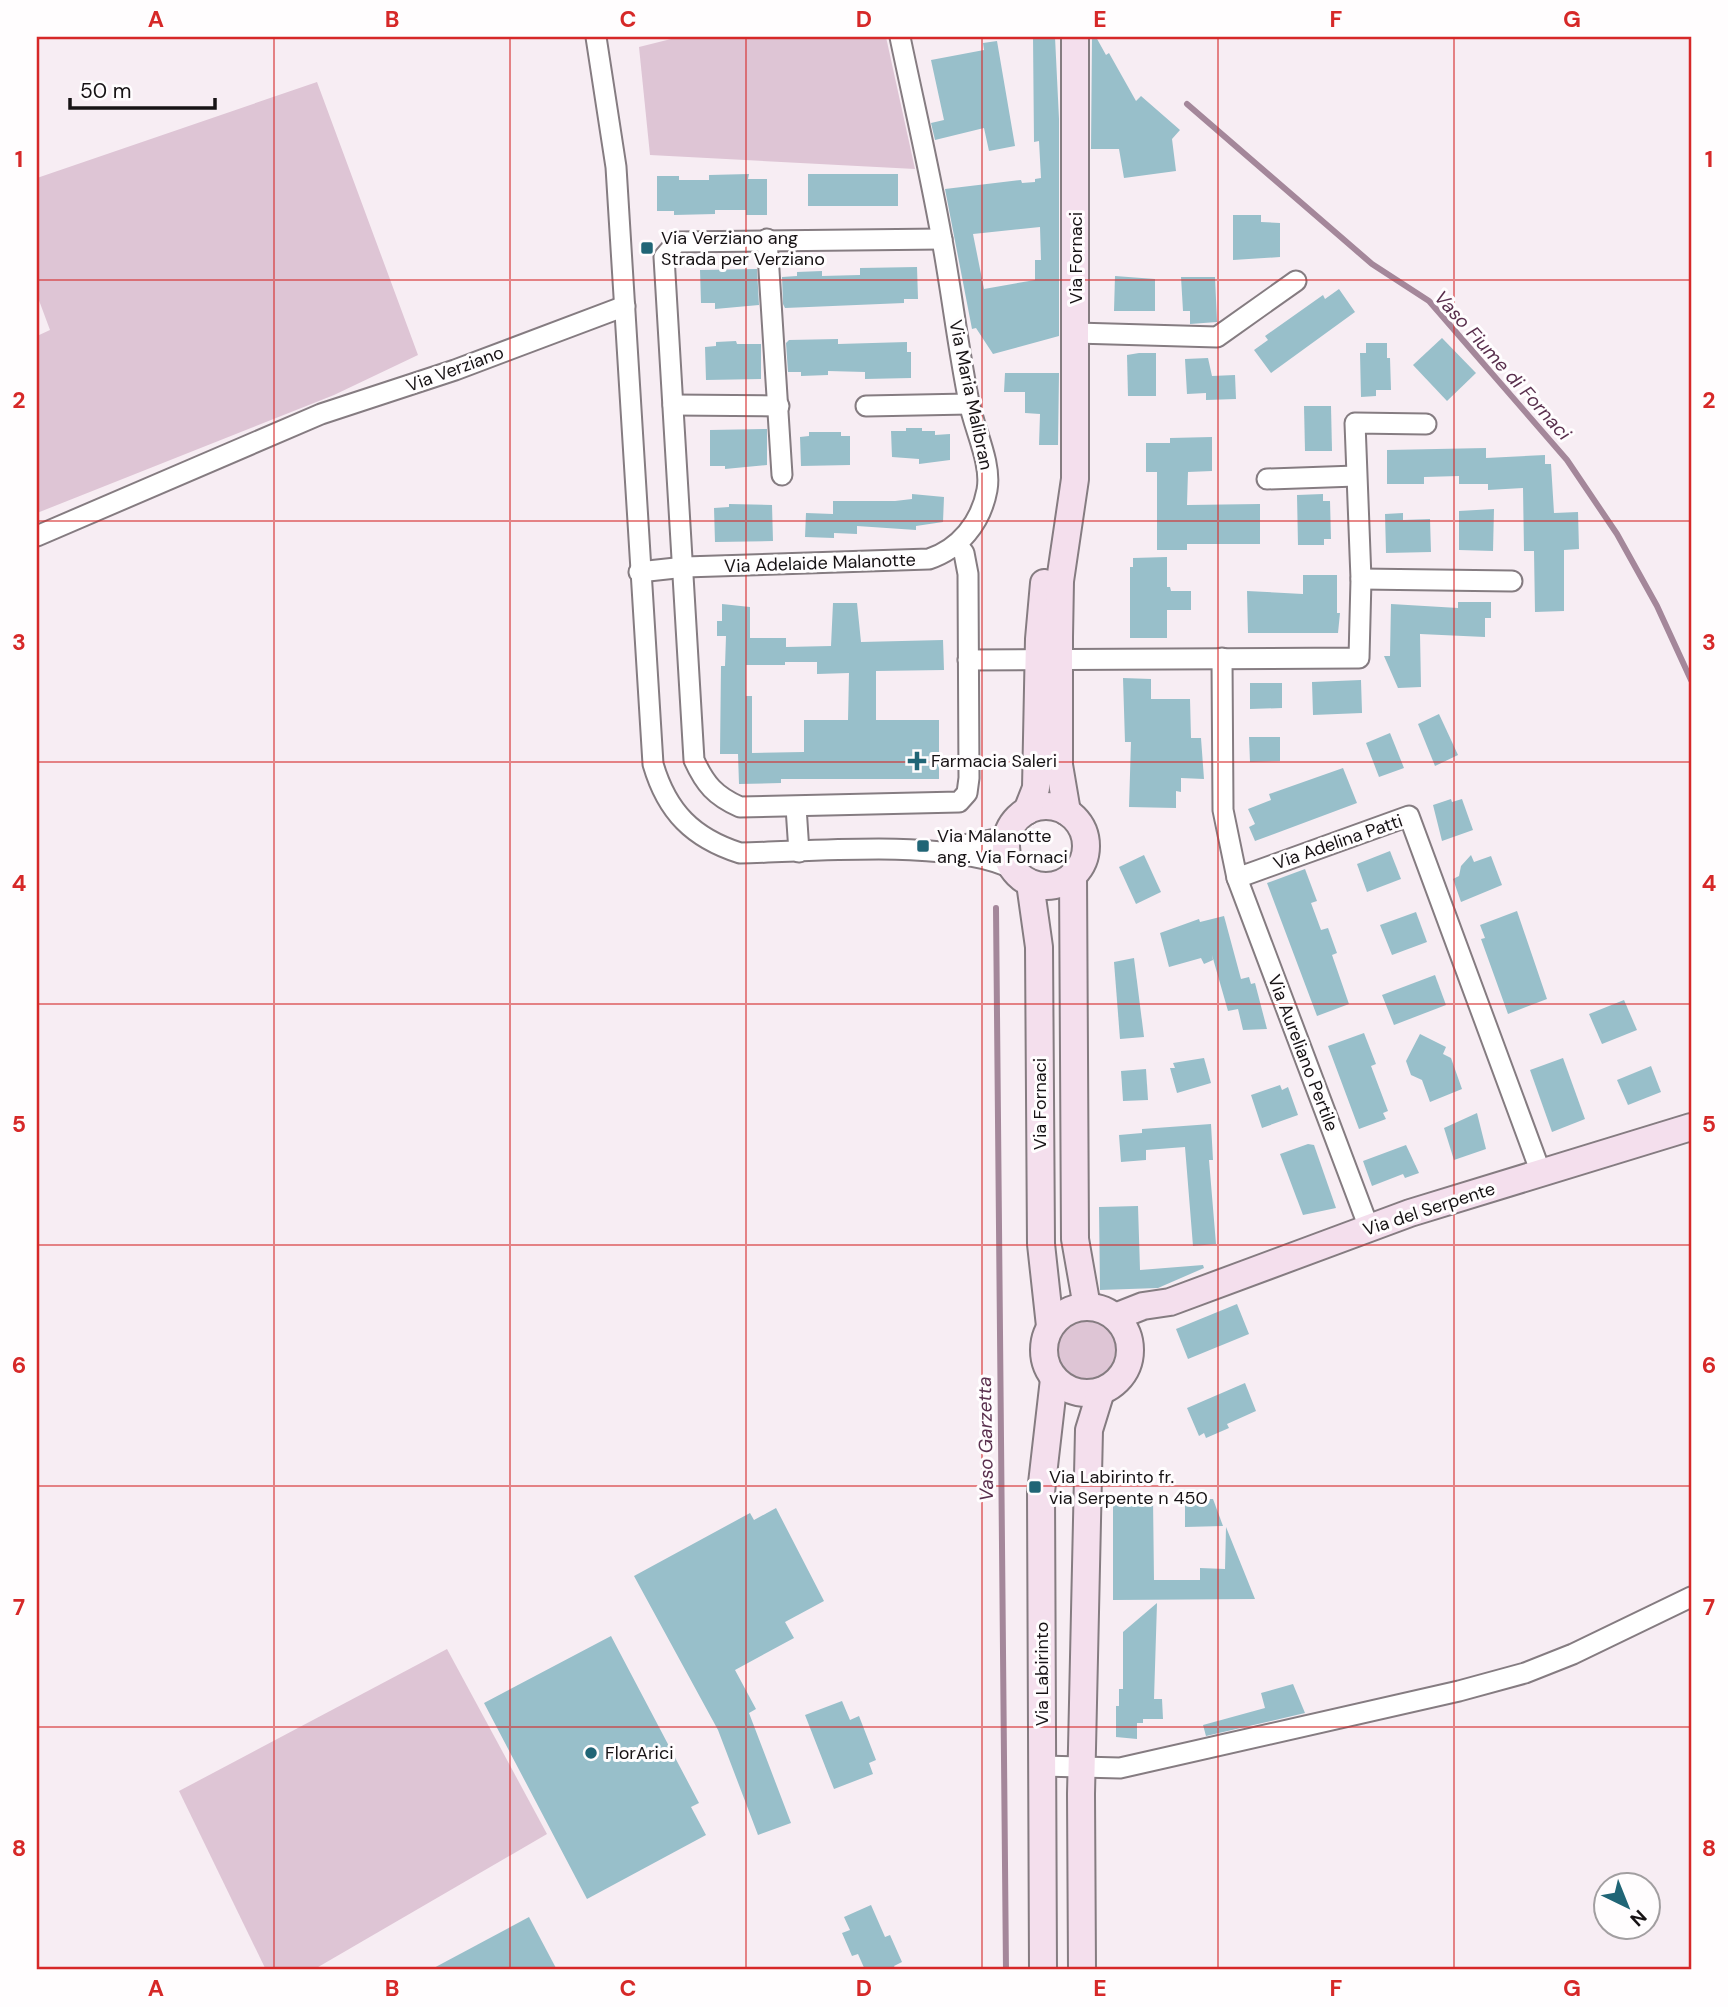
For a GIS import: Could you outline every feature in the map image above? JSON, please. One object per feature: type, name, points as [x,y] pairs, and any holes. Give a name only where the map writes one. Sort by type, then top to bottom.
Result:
[{"type":"street","points":[[596,37],[616,167],[653,764],[665,796],[686,823],[710,844],[740,853],[927,850],[972,855],[1021,876],[1057,884],[1073,875]]},
{"type":"street","name":"Via Maria Malibran","points":[[900,37],[942,239],[969,404],[989,479],[980,512],[969,533],[957,544]]},
{"type":"street","name":"Via Fornaci","points":[[1054,1378],[1044,1356],[1045,1335],[1050,1326],[1041,1244],[1040,947],[1021,876],[1008,859],[1007,837],[1014,822],[1027,811],[1036,788],[1074,479],[1075,37]]},
{"type":"street","points":[[766,239],[782,475]]},
{"type":"street","points":[[942,239],[677,242],[664,257],[685,567],[694,760],[704,781],[719,797],[740,807],[796,807],[958,802],[967,793],[968,574],[964,553],[957,544]]},
{"type":"street","points":[[1076,333],[1217,337],[1296,281]]},
{"type":"street","name":"Via Verziano","points":[[37,536],[321,414],[455,370],[625,306]]},
{"type":"street","points":[[866,406],[969,404]]},
{"type":"street","points":[[673,405],[779,406]]},
{"type":"street","points":[[968,660],[1359,658],[1361,579],[1355,423],[1426,424]]},
{"type":"street","points":[[1268,479],[1356,476]]},
{"type":"street","name":"Via Adelaide Malanotte","points":[[639,572],[685,567],[929,559],[946,553],[957,544]]},
{"type":"street","points":[[1361,579],[1512,581]]},
{"type":"street","points":[[1222,658],[1223,810],[1237,878]]},
{"type":"street","name":"Via Fornaci","points":[[1050,661],[1059,765],[1067,812],[1082,828],[1085,842],[1084,857],[1073,875],[1075,1239],[1087,1307]]},
{"type":"street","points":[[1027,811],[1047,806],[1067,812]]},
{"type":"street","points":[[796,807],[799,852]]},
{"type":"street","name":"Via Adelina Patti","points":[[1237,878],[1409,816],[1541,1173]]},
{"type":"street","points":[[927,850],[1007,837]]},
{"type":"street","name":"Via Aureliano Pertile","points":[[1237,878],[1369,1228]]},
{"type":"street","name":"Via del Serpente","points":[[1115,1317],[1143,1307],[1170,1302],[1369,1228],[1691,1127]]},
{"type":"street","name":"Via del Serpente","points":[[1129,1342],[1170,1302]]},
{"type":"street","points":[[1050,1326],[1062,1314],[1087,1307],[1103,1309],[1115,1317],[1129,1342],[1130,1356],[1124,1373],[1101,1391],[1089,1430],[1082,1767],[1082,1970]]},
{"type":"street","points":[[1054,1378],[1077,1392],[1101,1391]]},
{"type":"street","name":"Via Labirinto","points":[[1043,1970],[1041,1492],[1054,1378]]},
{"type":"street","points":[[1042,1766],[1120,1768],[1512,1677],[1573,1654],[1691,1597]]},
{"type":"shaded area","points":[[679,37],[886,37],[915,169],[650,155],[639,47]]},
{"type":"shaded area","points":[[317,82],[418,355],[334,395],[37,513],[37,336],[50,330],[37,295],[37,178]]},
{"type":"shaded area","points":[[1087,1318],[1105,1324],[1113,1332],[1119,1350],[1113,1368],[1105,1376],[1087,1382],[1069,1376],[1061,1368],[1055,1350],[1061,1332],[1069,1324]]},
{"type":"shaded area","points":[[447,1649],[547,1834],[313,1970],[266,1970],[179,1791]]},
{"type":"building","points":[[1033,37],[1055,37],[1059,119],[1059,336],[993,354],[976,328],[972,329],[945,189],[1021,180],[1022,183],[1035,182],[1035,179],[1041,178],[1039,141],[1034,142]],"holes":[[[1040,227],[1041,260],[1035,260],[1035,280],[984,289],[973,234]]]},
{"type":"building","points":[[1092,37],[1096,37],[1106,55],[1109,53],[1136,101],[1141,96],[1180,130],[1172,139],[1176,171],[1124,178],[1119,149],[1091,149]]},
{"type":"building","points":[[997,41],[1015,146],[989,151],[984,128],[935,140],[931,123],[944,120],[931,60],[984,50],[983,43]]},
{"type":"building","points":[[749,174],[748,179],[767,179],[767,215],[746,215],[746,210],[715,210],[715,214],[674,215],[674,211],[657,211],[657,176],[679,176],[679,180],[709,180],[709,175]]},
{"type":"building","points":[[808,174],[898,174],[898,206],[808,206]]},
{"type":"building","points":[[1233,215],[1261,215],[1261,222],[1280,223],[1280,257],[1233,260]]},
{"type":"building","points":[[917,267],[918,299],[904,299],[904,303],[785,308],[783,304],[782,277],[797,276],[797,272],[822,271],[822,276],[860,275],[860,268]]},
{"type":"building","points":[[757,269],[759,305],[715,309],[715,303],[701,303],[700,270]]},
{"type":"building","points":[[1115,276],[1155,279],[1155,311],[1114,311]]},
{"type":"building","points":[[1181,277],[1215,277],[1217,322],[1190,324],[1190,311],[1183,311]]},
{"type":"building","points":[[1339,289],[1355,312],[1271,373],[1254,350],[1268,340],[1265,336],[1323,295],[1325,299]]},
{"type":"building","points":[[1442,338],[1476,373],[1447,401],[1413,365]]},
{"type":"building","points":[[838,339],[838,344],[907,342],[907,352],[911,352],[911,378],[865,379],[865,372],[828,371],[828,375],[801,376],[801,372],[788,372],[786,343],[789,340]]},
{"type":"building","points":[[736,341],[737,344],[761,344],[761,379],[706,380],[705,347],[716,346],[716,342]]},
{"type":"building","points":[[1366,343],[1387,343],[1391,390],[1376,390],[1376,396],[1361,397],[1360,353],[1366,353]]},
{"type":"building","points":[[1156,353],[1156,396],[1128,396],[1127,355]]},
{"type":"building","points":[[1208,358],[1212,376],[1235,375],[1236,399],[1206,400],[1206,393],[1187,394],[1185,359]]},
{"type":"building","points":[[1005,373],[1059,373],[1058,445],[1039,445],[1040,414],[1025,413],[1025,392],[1004,392]]},
{"type":"building","points":[[1304,406],[1331,406],[1332,451],[1305,451]]},
{"type":"building","points":[[906,428],[935,431],[935,435],[950,434],[950,460],[919,464],[919,459],[892,457],[891,431],[906,431]]},
{"type":"building","points":[[767,429],[767,465],[725,469],[725,466],[710,466],[710,430]]},
{"type":"building","points":[[809,432],[841,432],[841,436],[850,436],[850,465],[801,466],[800,437],[809,436]]},
{"type":"building","points":[[1212,437],[1212,471],[1188,472],[1187,505],[1260,504],[1260,544],[1187,544],[1187,550],[1157,550],[1157,472],[1146,472],[1146,443],[1170,443],[1170,438]]},
{"type":"building","points":[[1486,448],[1486,458],[1545,455],[1545,464],[1551,464],[1554,513],[1578,512],[1579,549],[1564,550],[1564,611],[1535,612],[1534,551],[1524,551],[1523,488],[1488,490],[1488,484],[1459,484],[1459,476],[1424,477],[1424,484],[1387,484],[1387,450]]},
{"type":"building","points":[[912,494],[944,497],[943,522],[916,526],[916,530],[857,526],[857,534],[834,533],[834,538],[805,537],[806,513],[833,514],[833,501],[895,501],[912,499]]},
{"type":"building","points":[[1323,494],[1323,501],[1330,501],[1331,539],[1324,539],[1324,545],[1298,545],[1297,495]]},
{"type":"building","points":[[729,504],[772,505],[773,541],[715,542],[714,508],[729,507]]},
{"type":"building","points":[[1494,509],[1493,551],[1459,550],[1459,511]]},
{"type":"building","points":[[1403,513],[1403,520],[1430,519],[1431,552],[1386,553],[1385,514]]},
{"type":"building","points":[[1167,557],[1167,587],[1170,587],[1171,591],[1191,591],[1191,610],[1167,610],[1167,638],[1130,638],[1130,567],[1133,567],[1133,558]]},
{"type":"building","points":[[1303,575],[1337,575],[1337,613],[1340,613],[1338,633],[1248,633],[1247,591],[1303,594]]},
{"type":"building","points":[[1458,602],[1491,602],[1491,618],[1485,618],[1485,637],[1420,634],[1421,687],[1398,688],[1384,656],[1390,656],[1391,604],[1458,608]]},
{"type":"building","points":[[833,603],[857,603],[861,642],[943,640],[944,670],[876,671],[876,720],[939,720],[939,779],[781,779],[781,783],[739,784],[738,754],[720,754],[721,666],[725,666],[726,636],[717,636],[717,621],[722,621],[722,604],[750,607],[750,638],[786,638],[786,647],[831,646]],"holes":[[[817,662],[817,674],[849,673],[848,720],[804,720],[804,752],[752,753],[752,696],[746,696],[746,665]]]},
{"type":"building","points":[[1123,678],[1151,679],[1151,699],[1190,699],[1191,738],[1201,738],[1204,779],[1181,778],[1181,792],[1176,791],[1176,808],[1129,807],[1131,742],[1125,742]]},
{"type":"building","points":[[1361,680],[1362,713],[1313,715],[1312,682]]},
{"type":"building","points":[[1250,683],[1282,683],[1282,708],[1250,709]]},
{"type":"building","points":[[1439,714],[1458,755],[1435,766],[1418,724]]},
{"type":"building","points":[[1390,733],[1404,768],[1379,777],[1366,743]]},
{"type":"building","points":[[1249,737],[1280,737],[1280,761],[1250,762]]},
{"type":"building","points":[[1343,768],[1357,803],[1255,841],[1249,827],[1255,824],[1248,809],[1271,800],[1269,794]]},
{"type":"building","points":[[1451,799],[1452,802],[1462,799],[1473,830],[1442,841],[1433,805]]},
{"type":"building","points":[[1390,851],[1401,879],[1367,892],[1357,864]]},
{"type":"building","points":[[1144,855],[1161,892],[1136,904],[1119,867]]},
{"type":"building","points":[[1471,855],[1474,862],[1491,856],[1502,885],[1461,902],[1453,879],[1459,876],[1461,866]]},
{"type":"building","points":[[1305,869],[1317,901],[1311,903],[1321,930],[1328,928],[1337,953],[1332,955],[1349,1004],[1317,1016],[1267,883]]},
{"type":"building","points":[[1517,911],[1547,999],[1508,1014],[1481,939],[1485,938],[1480,925]]},
{"type":"building","points":[[1416,912],[1427,942],[1392,955],[1380,925]]},
{"type":"building","points":[[1224,916],[1241,979],[1249,977],[1251,984],[1255,983],[1267,1029],[1243,1030],[1238,1009],[1228,1011],[1212,955],[1213,960],[1204,964],[1201,958],[1169,967],[1160,933],[1199,919],[1200,922]]},
{"type":"building","points":[[1134,958],[1144,1037],[1120,1039],[1114,962]]},
{"type":"building","points":[[1435,975],[1446,1005],[1394,1025],[1382,995]]},
{"type":"building","points":[[1624,1000],[1637,1030],[1602,1044],[1589,1014]]},
{"type":"building","points":[[1364,1033],[1376,1064],[1371,1066],[1388,1111],[1383,1113],[1386,1119],[1359,1129],[1328,1046]]},
{"type":"building","points":[[1420,1034],[1446,1047],[1443,1054],[1451,1058],[1462,1089],[1430,1102],[1422,1080],[1411,1075],[1406,1061]]},
{"type":"building","points":[[1204,1058],[1211,1083],[1177,1093],[1170,1068],[1175,1068],[1173,1063]]},
{"type":"building","points":[[1563,1058],[1585,1119],[1552,1132],[1530,1070]]},
{"type":"building","points":[[1651,1066],[1661,1092],[1628,1105],[1617,1080]]},
{"type":"building","points":[[1146,1069],[1148,1100],[1123,1101],[1121,1071]]},
{"type":"building","points":[[1280,1085],[1282,1090],[1288,1087],[1298,1115],[1262,1128],[1251,1095]]},
{"type":"building","points":[[1477,1113],[1486,1149],[1454,1160],[1444,1128]]},
{"type":"building","points":[[1211,1124],[1213,1160],[1209,1160],[1216,1244],[1193,1246],[1185,1147],[1146,1150],[1146,1160],[1121,1162],[1119,1135],[1142,1133],[1142,1129]]},
{"type":"building","points":[[1308,1144],[1314,1145],[1336,1208],[1303,1215],[1280,1154]]},
{"type":"building","points":[[1406,1145],[1419,1173],[1405,1178],[1403,1174],[1372,1186],[1363,1161]]},
{"type":"building","points":[[1138,1206],[1140,1270],[1203,1265],[1204,1268],[1158,1288],[1100,1290],[1099,1207]]},
{"type":"building","points":[[1237,1304],[1249,1334],[1188,1359],[1176,1329]]},
{"type":"building","points":[[1245,1383],[1256,1411],[1227,1424],[1229,1428],[1206,1438],[1204,1433],[1199,1436],[1187,1408]]},
{"type":"building","points":[[1113,1498],[1153,1498],[1154,1580],[1200,1580],[1200,1568],[1225,1569],[1226,1527],[1255,1599],[1113,1600]]},
{"type":"building","points":[[1185,1499],[1213,1499],[1223,1526],[1185,1527]]},
{"type":"building","points":[[776,1508],[824,1601],[785,1622],[794,1638],[735,1670],[756,1709],[749,1713],[791,1823],[758,1835],[718,1730],[634,1576],[750,1513],[754,1520]]},
{"type":"building","points":[[1157,1603],[1154,1699],[1162,1699],[1163,1719],[1143,1719],[1143,1723],[1137,1723],[1137,1739],[1116,1737],[1116,1706],[1119,1706],[1119,1689],[1123,1689],[1123,1632]]},
{"type":"building","name":"FlorArici","points":[[611,1636],[699,1803],[691,1807],[706,1835],[587,1899],[484,1703]]},
{"type":"building","points":[[1293,1684],[1305,1713],[1206,1736],[1203,1725],[1265,1708],[1261,1693]]},
{"type":"building","points":[[842,1701],[850,1720],[859,1716],[876,1760],[869,1763],[873,1774],[834,1789],[805,1715]]},
{"type":"building","points":[[871,1905],[885,1937],[890,1935],[902,1962],[894,1966],[896,1970],[865,1970],[858,1954],[852,1956],[842,1933],[850,1930],[844,1917]]},
{"type":"building","points":[[529,1917],[557,1970],[430,1970]]},
{"type":"waterway","name":"Vaso Fiume di Fornaci","points":[[1187,104],[1372,264],[1429,301],[1567,460],[1617,534],[1657,606],[1691,680]]},
{"type":"waterway","name":"Vaso Garzetta","points":[[996,908],[1006,1970]]},
{"type":"place","name":"Via Verziano ang Strada per Verziano","points":[[647,248]]},
{"type":"place","name":"Farmacia Saleri","points":[[917,761]]},
{"type":"place","name":"Via Malanotte ang. Via Fornaci","points":[[923,846]]},
{"type":"place","name":"Via Labirinto fr. via Serpente n 450","points":[[1035,1487]]},
{"type":"place","name":"FlorArici","points":[[591,1753]]}]
